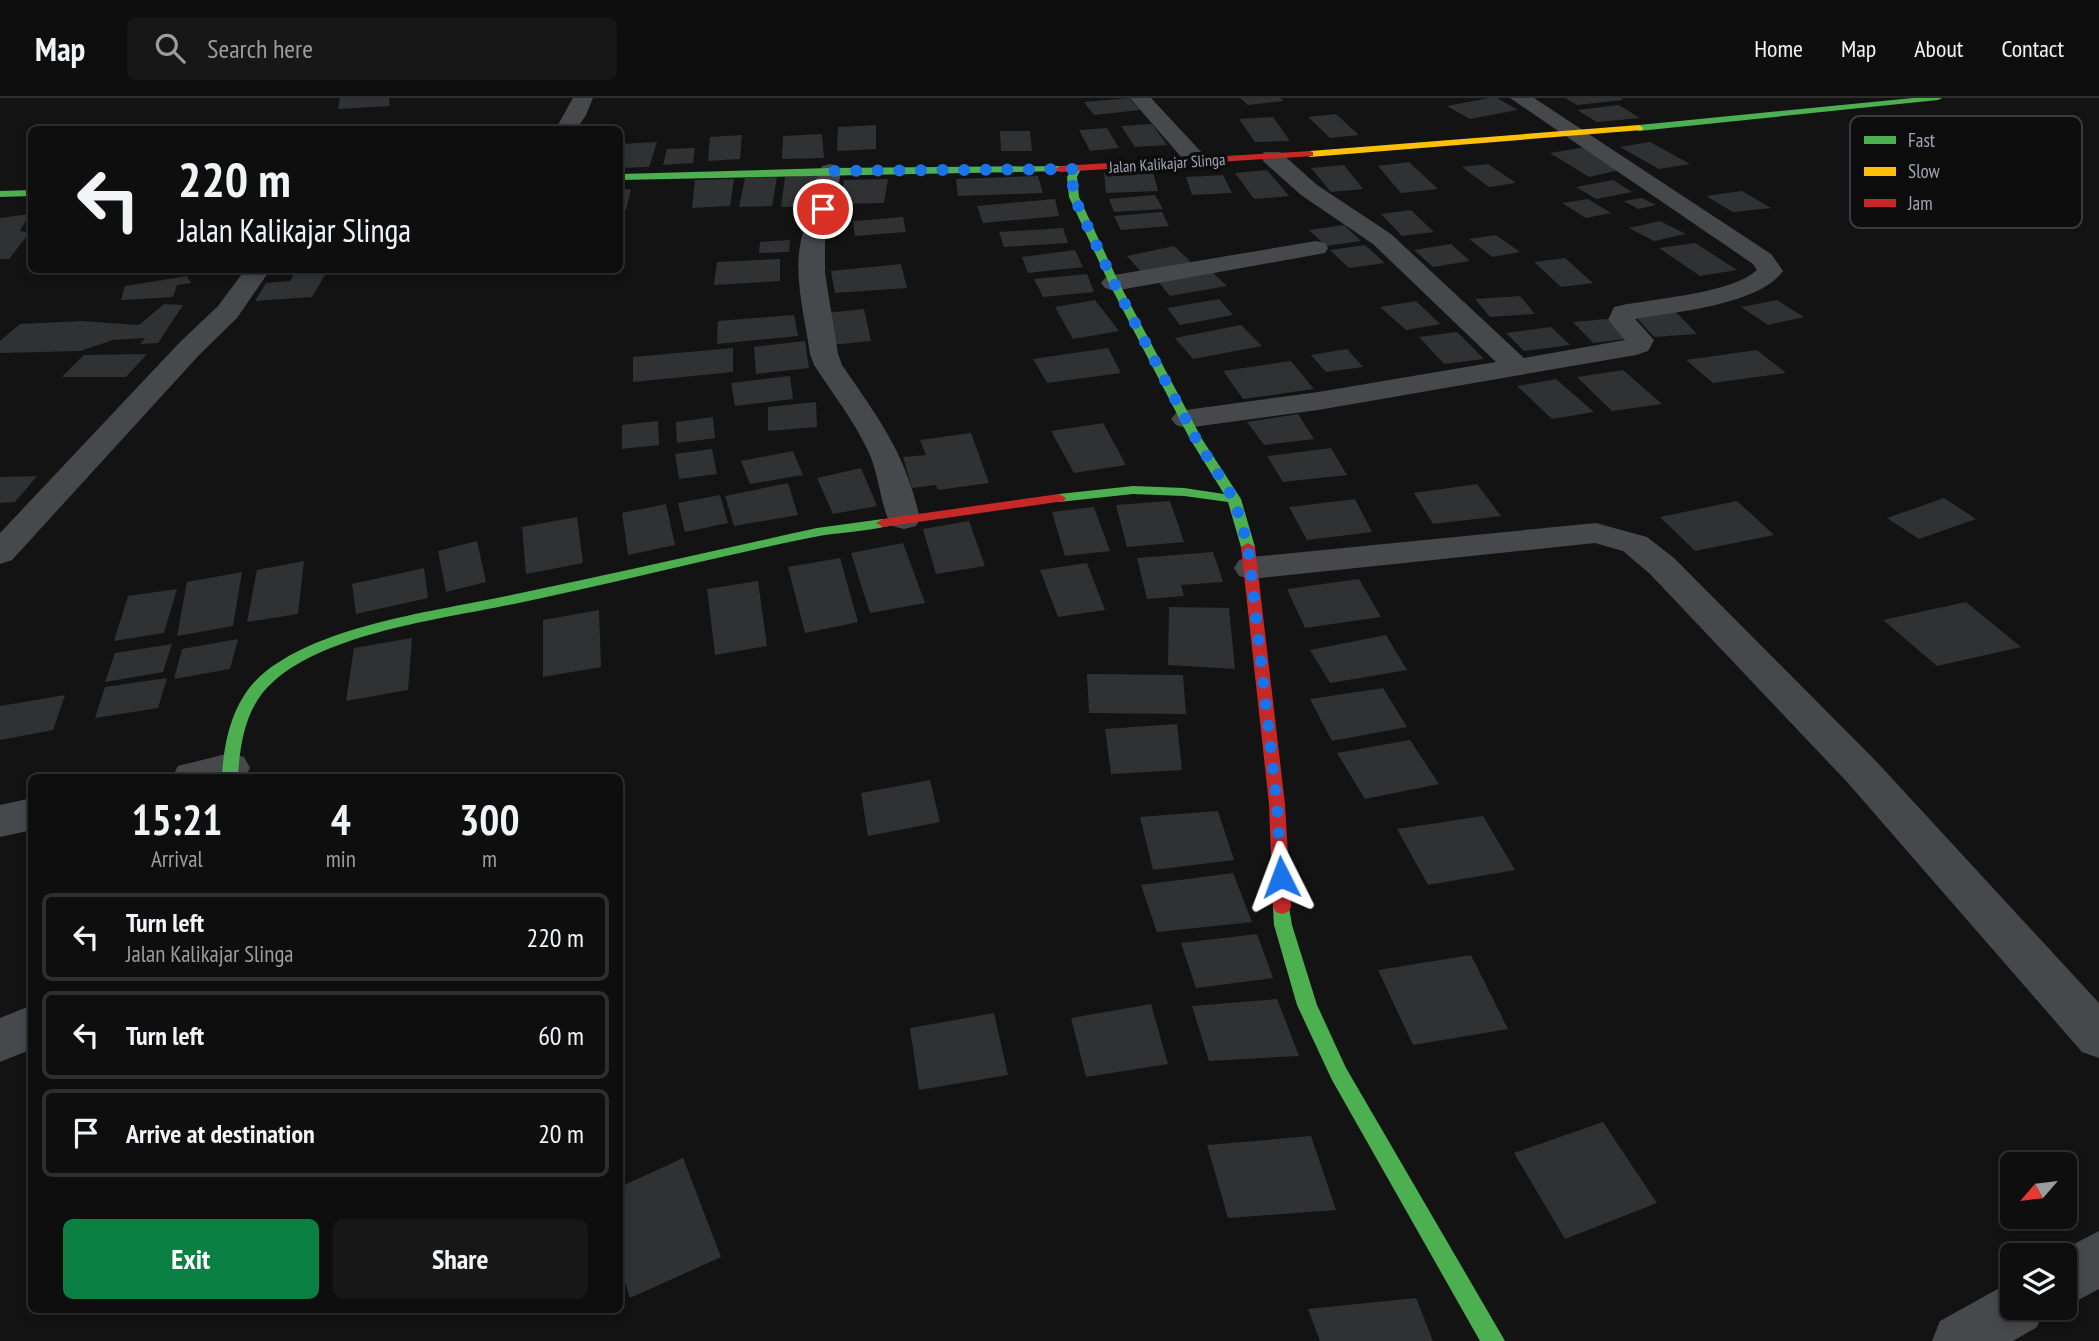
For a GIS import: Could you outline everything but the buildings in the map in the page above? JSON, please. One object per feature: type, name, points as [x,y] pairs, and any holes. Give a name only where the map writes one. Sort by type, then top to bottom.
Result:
[{"type":"street","points":[[568,126],[583,98]]},
{"type":"street","points":[[1140,98],[1197,162]]},
{"type":"street","points":[[1186,419],[1318,401],[1638,345],[1640,340],[1621,320],[1623,313],[1746,289],[1766,279],[1770,271],[1762,259],[1520,98]]},
{"type":"street","name":"Jalan Kalikajar Slinga","points":[[623,177],[830,171],[1076,169],[1197,162],[1570,131],[1651,127],[1938,98]]},
{"type":"street","points":[[1272,157],[1309,190],[1382,239],[1517,367]]},
{"type":"street","points":[[1076,169],[1072,177],[1074,197],[1114,283],[1186,419],[1234,499],[1248,546],[1277,804],[1283,925],[1307,1005],[1339,1074],[1493,1341]]},
{"type":"street","points":[[830,171],[812,252],[811,273],[824,354],[839,383],[878,436],[895,473],[904,519]]},
{"type":"street","points":[[0,194],[28,194]]},
{"type":"street","points":[[1114,283],[1316,248]]},
{"type":"street","points":[[0,553],[190,348],[221,322],[255,273]]},
{"type":"street","points":[[230,773],[231,744],[243,709],[270,676],[317,648],[391,626],[817,532],[1034,500],[1133,490],[1184,492],[1234,499]]},
{"type":"street","points":[[1251,568],[1596,533],[1635,544],[1670,575],[1861,771],[2099,1037]]},
{"type":"street","points":[[0,821],[28,815]]},
{"type":"street","points":[[0,1040],[28,1028]]},
{"type":"street","points":[[2077,1272],[2099,1258]]},
{"type":"street","points":[[1960,1341],[2000,1317]]},
{"type":"traffic: fast","points":[[1639,128],[1938,98]]},
{"type":"traffic: fast","points":[[623,177],[830,171],[1060,169]]},
{"type":"traffic: fast","points":[[1076,169],[1072,177],[1074,197],[1114,283],[1196,439],[1234,499],[1248,547]]},
{"type":"traffic: fast","points":[[0,194],[28,193]]},
{"type":"traffic: fast","points":[[1059,498],[1133,490],[1184,492],[1234,499]]},
{"type":"traffic: fast","points":[[230,774],[235,735],[250,699],[269,677],[319,648],[422,618],[817,532],[883,523]]},
{"type":"traffic: fast","points":[[1282,907],[1283,925],[1307,1005],[1339,1074],[1493,1341]]},
{"type":"traffic: slow","points":[[1310,154],[1639,128]]},
{"type":"traffic: jam","points":[[1060,169],[1310,154]]},
{"type":"traffic: jam","points":[[883,523],[1059,498]]},
{"type":"traffic: jam","points":[[1248,547],[1277,804],[1282,907]]},
{"type":"route","points":[[823,209],[830,171],[1076,169],[1072,177],[1074,197],[1114,283],[1196,439],[1234,499],[1248,546],[1277,804],[1281,877]]}]
